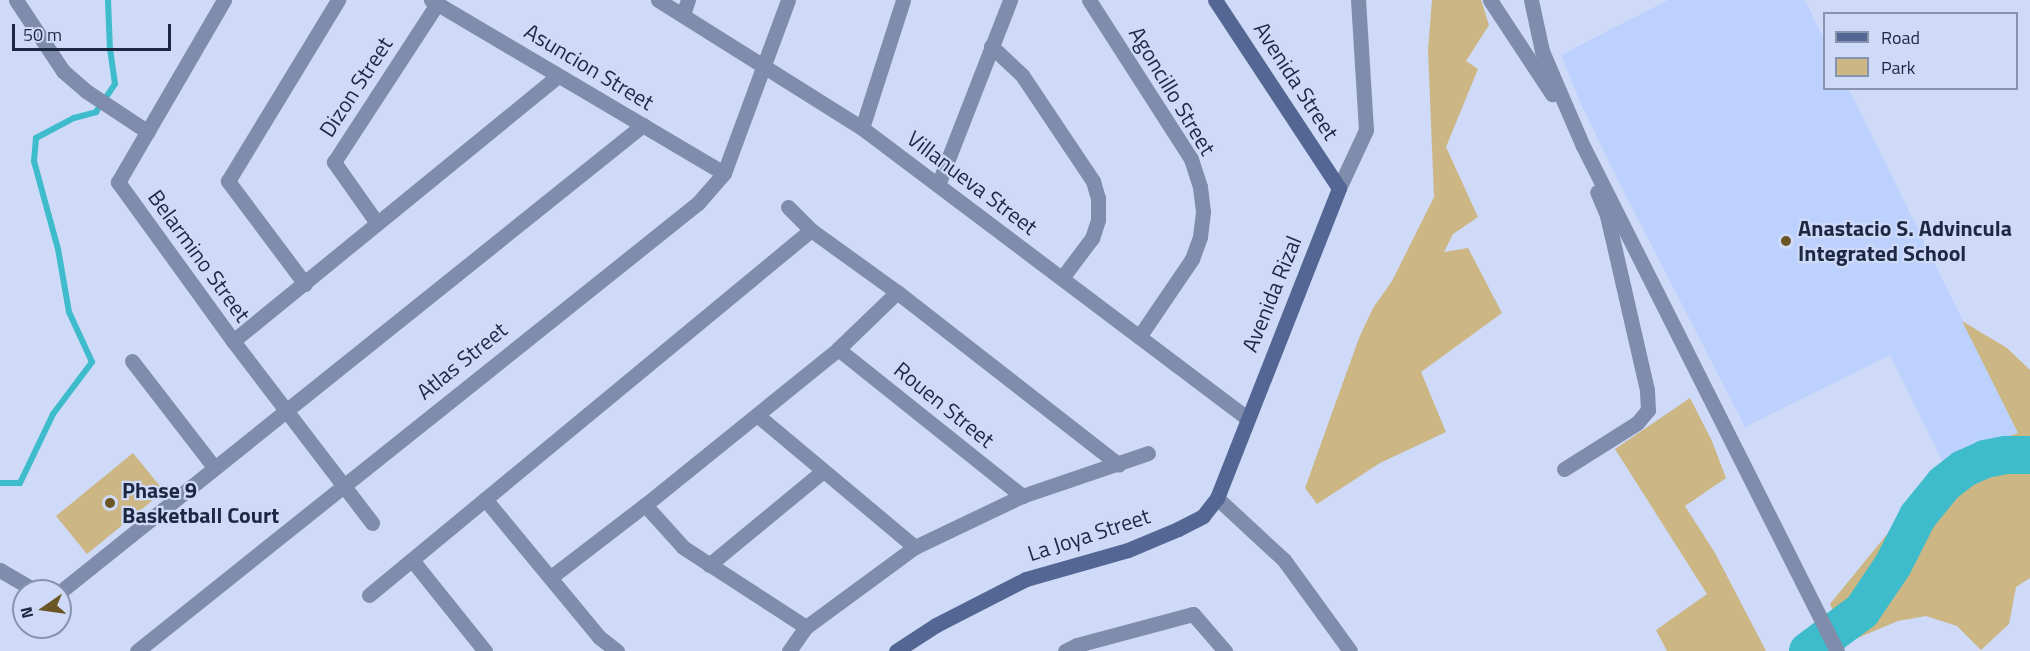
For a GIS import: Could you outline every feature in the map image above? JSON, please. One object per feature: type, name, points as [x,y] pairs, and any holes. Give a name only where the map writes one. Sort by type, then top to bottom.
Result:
[{"type":"street","points":[[16,0],[63,71],[86,92],[148,132]]},
{"type":"street","name":"Belarmino Street","points":[[224,0],[118,182],[233,342],[372,523]]},
{"type":"street","points":[[305,284],[228,181],[338,0]]},
{"type":"street","name":"Villanueva Street","points":[[658,0],[861,128],[1247,418]]},
{"type":"street","points":[[682,15],[688,0]]},
{"type":"street","name":"Atlas Street","points":[[137,651],[698,202],[724,173],[788,0]]},
{"type":"street","points":[[861,128],[903,0]]},
{"type":"street","points":[[938,185],[1010,0]]},
{"type":"street","name":"Agoncillo Street","points":[[1089,0],[1191,159],[1200,187],[1203,212],[1200,237],[1192,259],[1140,337]]},
{"type":"street","name":"Avenida Street","points":[[1215,0],[1339,188]]},
{"type":"street","points":[[1339,188],[1365,130],[1358,0]]},
{"type":"street","points":[[1490,0],[1547,84],[1607,215],[1647,390],[1648,410],[1636,423],[1564,469]]},
{"type":"street","points":[[1531,0],[1542,51],[1583,146],[1837,651]]},
{"type":"street","name":"Asuncion Street","points":[[434,2],[724,173]]},
{"type":"street","name":"Dizon Street","points":[[377,223],[334,162],[434,2]]},
{"type":"street","points":[[991,46],[1022,75],[1093,181],[1098,198],[1098,220],[1092,238],[1062,278]]},
{"type":"street","points":[[233,342],[558,75]]},
{"type":"street","points":[[72,582],[643,125]]},
{"type":"street","name":"Avenida Rizal","points":[[1247,418],[1339,188]]},
{"type":"street","points":[[788,207],[811,230],[897,292],[1119,465]]},
{"type":"street","points":[[369,595],[811,230]]},
{"type":"street","points":[[551,577],[645,505],[838,349],[897,292]]},
{"type":"street","name":"Rouen Street","points":[[838,349],[1022,496]]},
{"type":"street","points":[[132,361],[214,467]]},
{"type":"street","points":[[757,415],[822,472],[915,547]]},
{"type":"street","name":"La Joya Street","points":[[896,651],[936,625],[1026,579],[1128,550],[1203,516],[1217,498],[1247,418]]},
{"type":"street","points":[[789,651],[806,627],[915,547],[1022,496],[1119,465],[1148,453]]},
{"type":"street","points":[[709,565],[822,472]]},
{"type":"street","points":[[1217,498],[1284,560],[1345,649]]},
{"type":"street","points":[[485,499],[599,637],[616,651]]},
{"type":"street","points":[[645,505],[683,547],[806,627]]},
{"type":"street","points":[[412,560],[484,651]]},
{"type":"street","points":[[0,570],[15,579]]},
{"type":"street","points":[[1065,651],[1077,645],[1193,614],[1225,651]]},
{"type":"shaded area","name":"Anastacio S. Advincula Integrated School","points":[[1668,0],[1805,0],[1823,37],[1823,90],[1849,90],[2018,433],[1970,450],[1944,464],[1890,355],[1745,427],[1619,182],[1581,104],[1561,55]]},
{"type":"green space","points":[[1432,0],[1481,0],[1489,25],[1466,61],[1478,69],[1446,147],[1478,217],[1453,234],[1444,252],[1468,248],[1502,313],[1421,372],[1446,432],[1380,463],[1317,504],[1305,488],[1359,338],[1373,308],[1392,281],[1434,197],[1428,50]]},
{"type":"green space","points":[[1962,321],[2007,348],[2030,370],[2030,578],[2016,587],[2009,624],[1981,650],[1957,626],[1926,616],[1898,621],[1848,642],[1830,604],[1888,533],[1921,485],[1944,464],[1970,450],[2018,433]]},
{"type":"green space","points":[[1690,398],[1712,441],[1726,478],[1685,506],[1715,553],[1766,651],[1667,651],[1656,630],[1707,594],[1615,449]]},
{"type":"green space","name":"Phase 9 Basketball Court","points":[[133,453],[164,491],[87,554],[56,516]]},
{"type":"waterway","points":[[0,483],[20,483],[53,414],[92,362],[69,312],[58,249],[34,161],[36,138],[74,118],[96,112],[115,84],[110,50],[108,0]]},
{"type":"waterway","points":[[1808,651],[1862,611],[1893,565],[1918,516],[1944,484],[1963,469],[1985,459],[2006,455],[2030,455]]},
{"type":"place","name":"Anastacio S. Advincula Integrated School","points":[[1786,241]]},
{"type":"place","name":"Phase 9 Basketball Court","points":[[110,503]]}]
